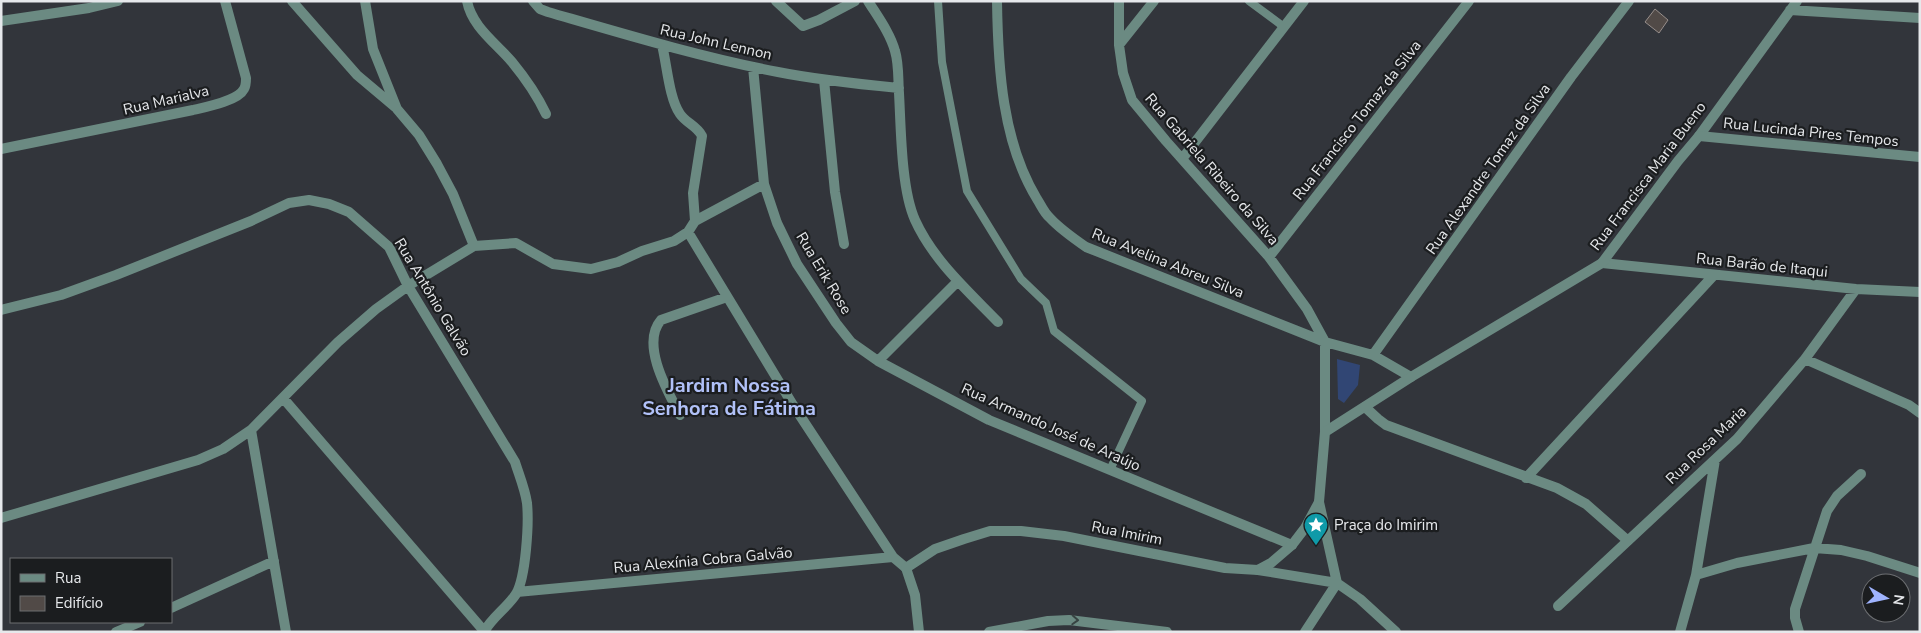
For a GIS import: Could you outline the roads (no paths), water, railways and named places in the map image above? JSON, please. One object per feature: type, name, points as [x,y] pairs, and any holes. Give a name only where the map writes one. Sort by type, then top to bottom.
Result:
[{"type":"street","points":[[1,22],[89,8],[118,1]]},
{"type":"street","name":"Rua Marialva","points":[[1,149],[194,110],[221,103],[239,95],[246,86],[246,78],[225,1]]},
{"type":"street","points":[[292,1],[357,75],[397,109],[419,135],[438,164],[453,194],[474,246]]},
{"type":"street","points":[[364,1],[373,49],[397,109]]},
{"type":"street","points":[[467,1],[468,10],[478,25],[534,88],[546,114]]},
{"type":"street","name":"Rua John Lennon","points":[[533,1],[540,9],[548,12],[662,45],[753,67],[824,80],[899,88]]},
{"type":"street","points":[[776,1],[804,26],[855,1]]},
{"type":"street","points":[[868,1],[883,25],[895,51],[904,165],[914,218],[928,246],[958,281],[998,322]]},
{"type":"street","name":"Rua Avelina Abreu Silva","points":[[997,1],[997,33],[1002,86],[1009,128],[1028,183],[1048,217],[1086,247],[1326,342],[1373,355],[1411,377]]},
{"type":"street","name":"Rua Gabriela Ribeiro da Silva","points":[[1119,1],[1119,45],[1123,73],[1132,100],[1269,257],[1307,309],[1326,342]]},
{"type":"street","points":[[1119,45],[1154,1]]},
{"type":"street","points":[[1182,159],[1304,1]]},
{"type":"street","name":"Rua Francisco Tomaz da Silva","points":[[1269,257],[1469,1]]},
{"type":"street","name":"Rua Alexandre Tomaz da Silva","points":[[1373,355],[1571,77],[1629,1]]},
{"type":"street","points":[[1794,6],[1920,18]]},
{"type":"street","name":"Rua Francisca Maria Bueno","points":[[1325,432],[1411,377],[1602,263],[1678,160],[1699,136],[1794,6]]},
{"type":"street","points":[[662,45],[674,100],[680,114],[700,130],[702,136],[693,193],[695,221]]},
{"type":"street","name":"Rua Erik Rose","points":[[753,67],[764,184],[777,223],[797,264],[836,323],[851,342],[878,361]]},
{"type":"street","points":[[824,80],[835,192],[844,244]]},
{"type":"street","name":"Rua Lucinda Pires Tempos","points":[[1699,136],[1920,157]]},
{"type":"street","points":[[1,518],[198,460],[223,449],[251,430],[338,342],[376,309],[408,286],[474,246],[516,243],[553,264],[591,269],[618,262],[674,240],[688,232],[695,221],[764,184]]},
{"type":"street","name":"Rua Antônio Galvão","points":[[1,310],[61,295],[89,285],[251,221],[289,203],[309,200],[329,204],[349,212],[389,247],[408,286],[515,462],[527,502],[528,523],[523,570],[516,592],[484,631]]},
{"type":"street","points":[[688,232],[793,405],[893,557],[906,568],[915,595],[919,632]]},
{"type":"street","name":"Rua Barão de Itaqui","points":[[1602,263],[1856,289],[1920,292]]},
{"type":"street","points":[[1526,478],[1714,275]]},
{"type":"street","points":[[878,361],[958,281]]},
{"type":"street","name":"Rua Rosa Maria","points":[[1558,606],[1737,439],[1805,358],[1856,289]]},
{"type":"street","points":[[680,415],[658,371],[653,340],[656,325],[661,320],[727,297]]},
{"type":"street","points":[[1326,342],[1325,432],[1319,502],[1337,583],[1360,599],[1396,632]]},
{"type":"street","points":[[1805,358],[1914,406],[1920,413]]},
{"type":"street","name":"Rua Armando José de Araújo","points":[[878,361],[989,420],[1292,545]]},
{"type":"street","points":[[283,398],[484,631]]},
{"type":"street","points":[[1365,407],[1386,425],[1557,488],[1586,504],[1627,540]]},
{"type":"street","points":[[251,430],[286,632]]},
{"type":"street","points":[[1680,632],[1696,574],[1715,460]]},
{"type":"street","points":[[1799,632],[1795,618],[1795,609],[1826,511],[1837,496],[1861,474]]},
{"type":"street","points":[[1258,570],[1271,563],[1292,545],[1305,528],[1319,502]]},
{"type":"street","name":"Rua Imirim","points":[[906,568],[935,549],[964,539],[990,532],[1021,531],[1064,536],[1225,568],[1258,570],[1337,583]]},
{"type":"street","points":[[1696,574],[1737,563],[1814,548],[1841,550],[1867,556],[1920,573]]},
{"type":"street","name":"Rua Alexínia Cobra Galvão","points":[[516,592],[893,557]]},
{"type":"street","points":[[172,608],[274,561]]},
{"type":"street","points":[[1305,632],[1337,583]]},
{"type":"street","points":[[989,632],[1027,629],[1048,621],[1069,620],[1167,632]]},
{"type":"street","points":[[116,632],[138,623]]},
{"type":"lane","points":[[938,1],[942,62],[966,191],[1021,279],[1046,303],[1054,331],[1142,401],[1110,470]]},
{"type":"lane","points":[[1249,1],[1284,27]]},
{"type":"place","name":"Praça do Imirim","points":[[1316,546]]},
{"type":"district","name":"Jardim Nossa Senhora de Fátima","points":[[729,396]]}]
